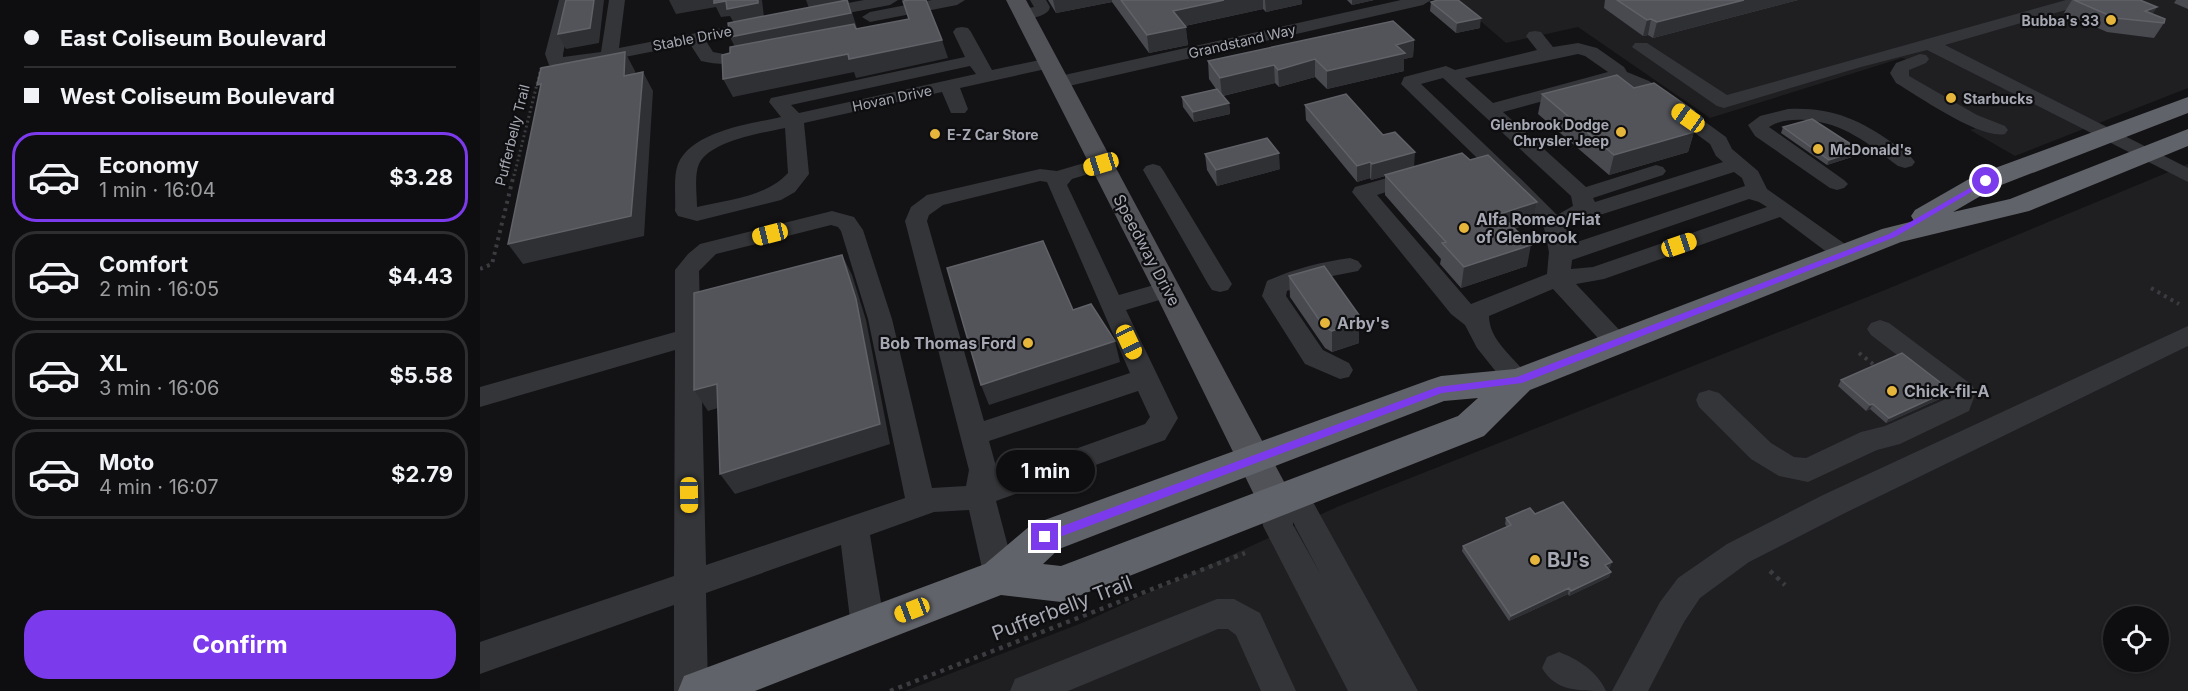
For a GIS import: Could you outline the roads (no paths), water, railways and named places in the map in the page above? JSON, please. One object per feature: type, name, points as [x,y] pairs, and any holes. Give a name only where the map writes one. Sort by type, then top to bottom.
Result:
[{"type":"highway","points":[[1892,236],[1986,181],[2188,104]]},
{"type":"highway","points":[[700,691],[1000,578],[1045,537],[1441,389],[1518,381],[1892,236],[2019,205],[2188,137]]},
{"type":"highway","points":[[1000,578],[1061,584],[1471,426],[1518,381]]},
{"type":"main road","name":"Speedway Drive","points":[[1026,5],[1055,73],[1256,459],[1276,502]]},
{"type":"street","name":"Stable Drive","points":[[567,0],[554,54],[555,61],[570,63],[781,21]]},
{"type":"street","points":[[604,56],[617,0]]},
{"type":"street","points":[[864,19],[890,0]]},
{"type":"street","points":[[802,17],[864,19],[957,0]]},
{"type":"street","name":"Grandstand Way","points":[[1055,73],[1424,0]]},
{"type":"street","points":[[1641,47],[1724,102],[1859,62],[1932,48],[2084,0]]},
{"type":"street","points":[[962,32],[986,77]]},
{"type":"street","points":[[1535,36],[1547,51],[1545,54]]},
{"type":"street","points":[[695,38],[707,57],[729,60],[773,51]]},
{"type":"street","points":[[1617,343],[1559,268],[1554,226],[1410,84],[1418,77],[1444,69],[1580,47],[1596,54],[1618,71],[1619,75]]},
{"type":"street","points":[[1932,48],[1902,67],[1899,73],[1902,79],[1970,119],[1998,130]]},
{"type":"street","points":[[1932,48],[2114,133],[2152,152],[2188,176]]},
{"type":"street","points":[[794,119],[778,102],[975,60]]},
{"type":"street","points":[[1444,69],[1581,195],[1585,203],[1583,210],[1575,216]]},
{"type":"street","name":"Hovan Drive","points":[[794,119],[799,174],[787,187],[773,195],[697,214],[687,211],[688,165],[700,149],[734,132],[986,77],[1055,73]]},
{"type":"street","points":[[1489,110],[1619,75],[1642,85],[1719,141],[1729,157],[1751,175],[1758,193]]},
{"type":"street","points":[[949,85],[958,109]]},
{"type":"street","points":[[1837,184],[1762,132],[1758,125],[1765,119],[1781,114],[1796,114],[1844,122],[1905,162]]},
{"type":"street","points":[[2152,152],[2188,163]]},
{"type":"street","points":[[1463,163],[1485,156]]},
{"type":"street","points":[[1581,195],[1729,157]]},
{"type":"street","points":[[1554,226],[1729,157]]},
{"type":"street","points":[[1000,578],[980,495],[983,470],[916,221],[919,212],[935,200],[1040,174],[1060,178],[1101,164]]},
{"type":"street","points":[[1441,169],[1363,192],[1460,308],[1476,321],[1486,342],[1518,381]]},
{"type":"street","points":[[1153,170],[1220,284]]},
{"type":"street","points":[[692,691],[687,270],[708,249],[832,218],[846,222],[852,230],[880,319],[919,497],[931,501],[952,502],[980,495],[1155,432],[1164,418],[1056,184],[1060,178]]},
{"type":"street","points":[[1476,321],[1477,314],[1484,307],[1559,268],[1747,192],[1758,193],[1844,254]]},
{"type":"street","points":[[1559,268],[1596,274],[1783,209]]},
{"type":"street","points":[[1340,370],[1314,357],[1274,296],[1275,287],[1287,281],[1324,269],[1350,266]]},
{"type":"street","points":[[1112,306],[1168,289]]},
{"type":"street","points":[[1709,400],[1761,451],[1789,468],[1808,470],[1871,440],[1890,436],[1959,404],[1963,392],[1880,328]]},
{"type":"street","points":[[1629,691],[1672,612],[1689,588],[1738,553],[1833,504],[2188,335]]},
{"type":"street","points":[[480,397],[688,337]]},
{"type":"street","points":[[973,435],[1146,378]]},
{"type":"street","points":[[480,658],[931,501]]},
{"type":"street","points":[[1366,691],[1278,526],[1276,502],[1302,511],[1401,691]]},
{"type":"street","points":[[854,528],[868,627]]},
{"type":"street","points":[[1027,691],[1217,614],[1234,614],[1248,624],[1279,691]]},
{"type":"street","points":[[1559,668],[1588,691]]},
{"type":"place","name":"Bubba's 33","points":[[2111,20]]},
{"type":"place","name":"Starbucks","points":[[1951,98]]},
{"type":"place","name":"Glenbrook Dodge Chrysler Jeep","points":[[1621,132]]},
{"type":"place","name":"E-Z Car Store","points":[[935,134]]},
{"type":"place","name":"McDonald's","points":[[1818,149]]},
{"type":"place","name":"Alfa Romeo/Fiat of Glenbrook","points":[[1464,228]]},
{"type":"place","name":"Arby's","points":[[1325,323]]},
{"type":"place","name":"Bob Thomas Ford","points":[[1028,343]]},
{"type":"place","name":"Chick-fil-A","points":[[1892,391]]},
{"type":"place","name":"BJ's","points":[[1535,560]]}]
